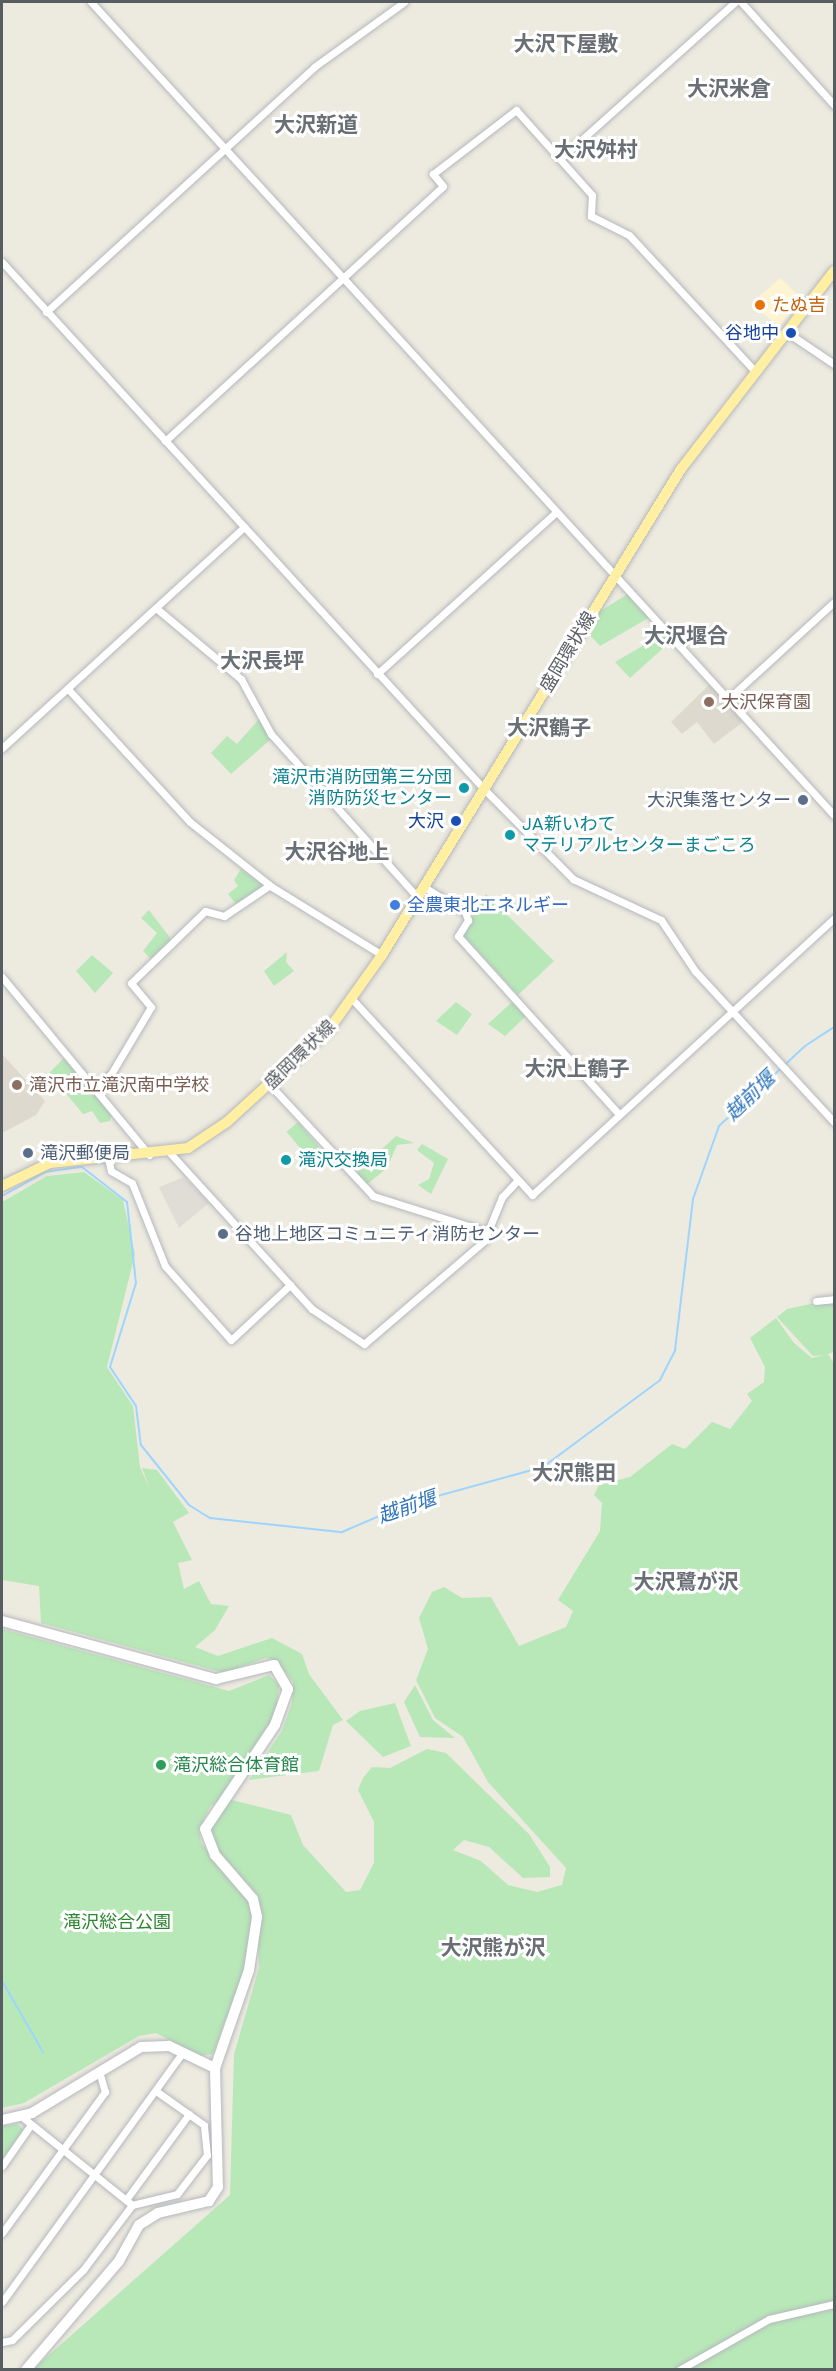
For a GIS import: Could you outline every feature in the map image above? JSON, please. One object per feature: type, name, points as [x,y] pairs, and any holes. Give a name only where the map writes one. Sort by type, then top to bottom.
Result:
[{"type":"main road","name":"盛岡環状線","points":[[2,1186],[50,1162],[170,1153],[210,1135],[270,1085],[353,1000],[681,469],[754,370],[834,271]]},
{"type":"street","points":[[91,2],[834,815]]},
{"type":"street","points":[[46,312],[314,67],[404,2]]},
{"type":"street","points":[[560,159],[735,2]]},
{"type":"street","points":[[741,2],[834,105]]},
{"type":"street","points":[[165,441],[443,186],[433,174],[516,110],[592,195],[591,216],[629,235],[754,370]]},
{"type":"street","points":[[2,262],[484,789],[573,879],[661,920],[695,971],[734,1009],[781,1067],[834,1122]]},
{"type":"street","points":[[785,331],[834,364]]},
{"type":"street","points":[[377,674],[556,512]]},
{"type":"street","points":[[2,748],[244,527]]},
{"type":"street","points":[[727,700],[834,602]]},
{"type":"street","points":[[156,608],[241,680],[271,734],[418,898]]},
{"type":"street","points":[[68,689],[190,822],[270,885],[382,955]]},
{"type":"street","points":[[95,1087],[111,1074],[151,1007],[131,983],[205,911],[224,916],[270,885]]},
{"type":"street","points":[[424,887],[465,912],[468,920],[458,936],[619,1114]]},
{"type":"street","points":[[353,1000],[532,1195],[834,918]]},
{"type":"street","points":[[2,977],[149,1155]]},
{"type":"street","points":[[270,1085],[373,1196],[487,1232]]},
{"type":"street","points":[[170,1153],[312,1309],[364,1344],[487,1232],[502,1197],[517,1181]]},
{"type":"street","points":[[108,1158],[111,1171],[132,1183],[165,1266],[231,1340],[290,1285]]},
{"type":"street","points":[[816,1301],[834,1299]]},
{"type":"street","points":[[2,1622],[216,1679],[236,1678],[267,1664],[285,1676],[288,1689],[275,1725],[205,1829],[215,1856],[253,1899],[257,1917],[249,1970],[215,2068],[218,2187],[209,2201],[158,2213],[139,2225],[119,2261],[26,2370]]},
{"type":"street","points":[[2,2120],[21,2116],[141,2047],[169,2046],[215,2068]]},
{"type":"street","points":[[2,2300],[182,2053]]},
{"type":"street","points":[[2,2234],[105,2092],[99,2071]]},
{"type":"street","points":[[2,2342],[12,2340],[83,2270],[132,2205],[177,2194],[207,2155],[206,2127],[156,2091]]},
{"type":"street","points":[[128,2197],[189,2114]]},
{"type":"street","points":[[21,2116],[30,2126],[128,2197],[132,2205]]},
{"type":"street","points":[[2,2166],[30,2126]]},
{"type":"street","points":[[679,2370],[769,2319],[834,2304]]},
{"type":"shaded area","points":[[780,278],[802,299],[779,326],[751,304]]},
{"type":"shaded area","name":"大沢保育園","points":[[711,683],[743,722],[714,744],[697,722],[682,734],[671,722]]},
{"type":"shaded area","name":"滝沢市立滝沢南中学校","points":[[2,1054],[45,1101],[36,1115],[2,1133]]},
{"type":"shaded area","points":[[184,1177],[209,1203],[179,1228],[159,1187]]},
{"type":"green space","points":[[628,594],[650,617],[600,646],[586,631],[597,613]]},
{"type":"green space","points":[[663,634],[670,642],[630,678],[615,662]]},
{"type":"green space","points":[[260,718],[271,739],[231,774],[211,753],[227,736],[237,744]]},
{"type":"green space","points":[[241,869],[264,886],[236,904],[228,894],[238,886],[234,880]]},
{"type":"green space","points":[[486,894],[554,961],[518,995],[462,934]]},
{"type":"green space","points":[[149,910],[171,939],[151,959],[143,951],[157,933],[141,918]]},
{"type":"green space","points":[[287,952],[286,962],[294,971],[274,986],[264,971]]},
{"type":"green space","points":[[92,955],[113,973],[95,993],[76,971]]},
{"type":"green space","points":[[513,1001],[526,1016],[505,1036],[488,1024]]},
{"type":"green space","points":[[456,1002],[472,1014],[457,1035],[436,1021]]},
{"type":"green space","points":[[65,1057],[112,1113],[110,1121],[100,1123],[92,1111],[83,1114],[49,1073]]},
{"type":"green space","points":[[298,1122],[320,1149],[309,1158],[287,1132]]},
{"type":"green space","points":[[396,1136],[414,1143],[397,1145],[387,1168],[365,1186],[355,1174]]},
{"type":"green space","points":[[422,1144],[448,1159],[431,1194],[418,1185],[429,1179],[434,1163],[417,1150]]},
{"type":"green space","points":[[84,1172],[123,1200],[135,1254],[107,1367],[133,1406],[140,1467],[150,1489],[142,1468],[157,1470],[189,1513],[173,1522],[192,1560],[178,1563],[184,1589],[199,1581],[211,1604],[229,1606],[215,1630],[195,1647],[218,1656],[272,1638],[302,1654],[309,1674],[343,1720],[333,1725],[319,1771],[249,1780],[282,1731],[292,1703],[293,1682],[275,1660],[265,1658],[224,1673],[41,1623],[39,1586],[2,1580],[2,1202],[47,1176]]},
{"type":"green space","points":[[834,1299],[834,1352],[828,1354],[834,1363],[834,2369],[32,2370],[230,2195],[234,2054],[259,1968],[257,1894],[217,1850],[210,1829],[228,1799],[291,1815],[303,1845],[346,1892],[360,1890],[374,1863],[374,1822],[358,1790],[363,1778],[372,1767],[390,1768],[427,1749],[446,1753],[529,1834],[550,1867],[550,1877],[523,1878],[489,1847],[464,1840],[453,1850],[481,1861],[508,1885],[537,1892],[562,1885],[566,1868],[488,1782],[463,1737],[435,1718],[416,1680],[428,1649],[419,1618],[432,1592],[444,1587],[462,1598],[491,1597],[519,1646],[566,1627],[573,1611],[558,1600],[600,1531],[602,1503],[594,1495],[599,1485],[630,1477],[672,1444],[685,1449],[712,1422],[730,1429],[752,1401],[747,1394],[764,1382],[765,1367],[750,1338],[776,1318],[794,1343],[812,1358],[824,1355],[813,1356],[777,1317],[787,1309]]},
{"type":"green space","name":"滝沢総合公園","points":[[2,1629],[229,1691],[269,1675],[279,1685],[275,1725],[238,1784],[210,1807],[199,1829],[201,1843],[251,1905],[255,1941],[213,2054],[199,2056],[156,2033],[139,2036],[24,2103],[2,2108]]},
{"type":"green space","points":[[415,1685],[433,1720],[455,1738],[420,1737],[404,1702]]},
{"type":"green space","points":[[395,1703],[411,1746],[383,1757],[346,1721],[360,1711]]},
{"type":"green space","points":[[17,2124],[24,2130],[2,2162],[2,2126]]},
{"type":"waterway","name":"越前堰","points":[[2,1196],[45,1172],[82,1167],[127,1202],[136,1283],[110,1367],[136,1406],[141,1445],[189,1505],[210,1518],[342,1532],[405,1505],[543,1467],[660,1380],[675,1350],[693,1199],[719,1126],[805,1046],[834,1027]]},
{"type":"waterway","points":[[2,1981],[43,2052]]},
{"type":"place","name":"たぬ吉","points":[[760,305]]},
{"type":"place","name":"谷地中","points":[[791,333]]},
{"type":"place","name":"大沢保育園","points":[[709,702]]},
{"type":"place","name":"滝沢市消防団第三分団 消防防災センター","points":[[464,788]]},
{"type":"place","name":"大沢集落センター","points":[[803,800]]},
{"type":"place","name":"大沢","points":[[456,821]]},
{"type":"place","name":"JA新いわて マテリアルセンターまごころ","points":[[510,835]]},
{"type":"place","name":"全農東北エネルギー","points":[[395,905]]},
{"type":"place","name":"滝沢市立滝沢南中学校","points":[[17,1085]]},
{"type":"place","name":"滝沢郵便局","points":[[28,1153]]},
{"type":"place","name":"滝沢交換局","points":[[286,1160]]},
{"type":"place","name":"谷地上地区コミュニティ消防センター","points":[[223,1234]]},
{"type":"place","name":"滝沢総合体育館","points":[[161,1765]]},
{"type":"district","name":"大沢下屋敷","points":[[566,44]]},
{"type":"district","name":"大沢米倉","points":[[729,89]]},
{"type":"district","name":"大沢新道","points":[[316,125]]},
{"type":"district","name":"大沢舛村","points":[[596,150]]},
{"type":"district","name":"大沢堰合","points":[[686,636]]},
{"type":"district","name":"大沢長坪","points":[[262,661]]},
{"type":"district","name":"大沢鶴子","points":[[549,728]]},
{"type":"district","name":"大沢谷地上","points":[[337,852]]},
{"type":"district","name":"大沢上鶴子","points":[[577,1069]]},
{"type":"district","name":"大沢熊田","points":[[574,1473]]},
{"type":"district","name":"大沢鷺が沢","points":[[686,1582]]},
{"type":"district","name":"大沢熊が沢","points":[[493,1948]]}]
